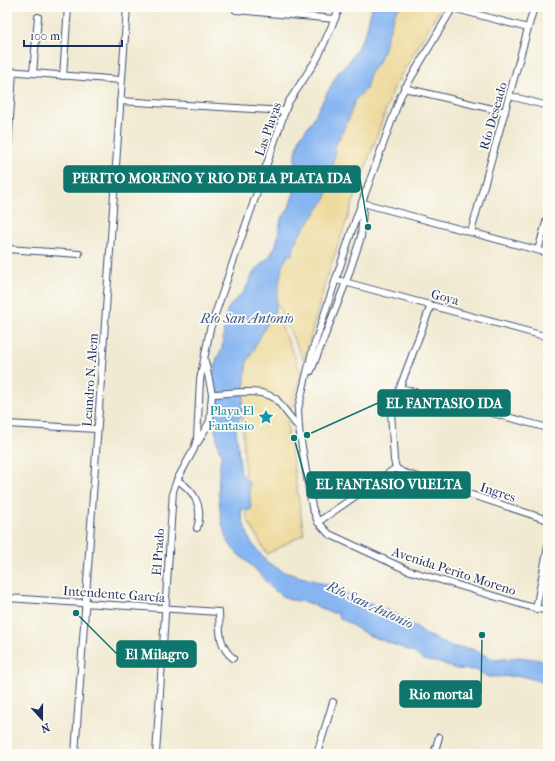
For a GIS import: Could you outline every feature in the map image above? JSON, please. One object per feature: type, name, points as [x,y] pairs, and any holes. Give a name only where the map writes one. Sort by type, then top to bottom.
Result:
[{"type":"street","points":[[64,76],[68,7]]},
{"type":"street","name":"Leandro N. Alem","points":[[75,754],[127,7]]},
{"type":"street","name":"Las Playas","points":[[205,357],[210,330],[288,103],[318,57],[340,7]]},
{"type":"street","points":[[453,7],[528,28]]},
{"type":"street","name":"Avenida Perito Moreno","points":[[307,380],[312,352],[337,280],[353,227],[404,88],[453,7]]},
{"type":"street","name":"Río Deseado","points":[[471,232],[534,7]]},
{"type":"street","points":[[236,10],[335,19]]},
{"type":"street","points":[[33,73],[38,17]]},
{"type":"street","points":[[7,163],[10,72],[121,80]]},
{"type":"street","points":[[404,88],[505,112]]},
{"type":"street","points":[[510,96],[548,106]]},
{"type":"street","points":[[120,101],[285,111]]},
{"type":"street","points":[[195,180],[215,174],[262,179]]},
{"type":"street","points":[[363,203],[548,253]]},
{"type":"street","name":"Avenida Perito Moreno","points":[[363,203],[361,237],[346,282],[307,380],[298,409],[299,429],[312,508],[318,522],[329,534],[397,566],[536,609],[548,611]]},
{"type":"street","points":[[538,250],[548,216]]},
{"type":"street","points":[[7,249],[79,254]]},
{"type":"street","name":"Goya","points":[[337,280],[548,337]]},
{"type":"street","points":[[318,522],[396,468],[391,411],[431,305]]},
{"type":"street","points":[[194,449],[210,421],[212,394],[205,357]]},
{"type":"street","name":"El Prado","points":[[156,754],[173,491],[177,480],[194,449],[198,433],[199,395],[205,357]]},
{"type":"street","points":[[400,388],[548,428]]},
{"type":"street","points":[[212,394],[262,393],[271,395],[276,399],[299,429]]},
{"type":"street","points":[[7,424],[97,429]]},
{"type":"street","name":"Ingres","points":[[396,468],[402,472],[548,520]]},
{"type":"street","points":[[177,480],[186,486],[194,495],[200,514],[197,528]]},
{"type":"street","points":[[536,609],[548,546]]},
{"type":"street","name":"Intendente García","points":[[7,598],[219,612],[221,644],[223,649],[233,658]]},
{"type":"street","points":[[317,754],[333,702]]},
{"type":"street","points":[[434,754],[439,737]]},
{"type":"sand","points":[[396,7],[441,7],[394,87],[326,279],[304,361],[269,287],[331,144]]},
{"type":"sand","name":"Playa El Fantasio","points":[[266,289],[301,372],[287,425],[304,534],[267,554],[247,519],[240,363]]},
{"type":"water","name":"Río San Antonio","points":[[372,7],[400,7],[395,13],[380,60],[370,73],[366,89],[355,100],[349,118],[336,144],[329,188],[325,200],[297,238],[292,255],[289,254],[282,266],[275,309],[247,362],[242,409],[236,430],[241,474],[249,482],[251,510],[241,510],[242,518],[250,541],[267,562],[284,572],[332,586],[355,598],[394,613],[426,635],[454,647],[472,649],[495,660],[519,657],[548,661],[548,684],[522,676],[488,677],[476,670],[456,669],[440,663],[424,660],[413,652],[368,635],[340,618],[337,613],[326,611],[313,604],[286,598],[272,588],[255,569],[237,553],[228,541],[222,522],[219,498],[219,474],[222,454],[219,449],[214,424],[212,378],[217,358],[222,349],[225,317],[228,308],[245,290],[255,270],[270,256],[276,245],[281,219],[288,210],[294,193],[295,157],[300,137],[311,123],[339,71],[349,62],[366,32]]},
{"type":"place","name":"PERITO MORENO Y RIO DE LA PLATA IDA","points":[[368,227]]},
{"type":"place","name":"Playa El Fantasio","points":[[266,417]]},
{"type":"place","name":"EL FANTASIO IDA","points":[[307,435]]},
{"type":"place","name":"EL FANTASIO VUELTA","points":[[294,438]]},
{"type":"place","name":"El Milagro","points":[[76,613]]},
{"type":"place","name":"Rio mortal","points":[[482,635]]}]
